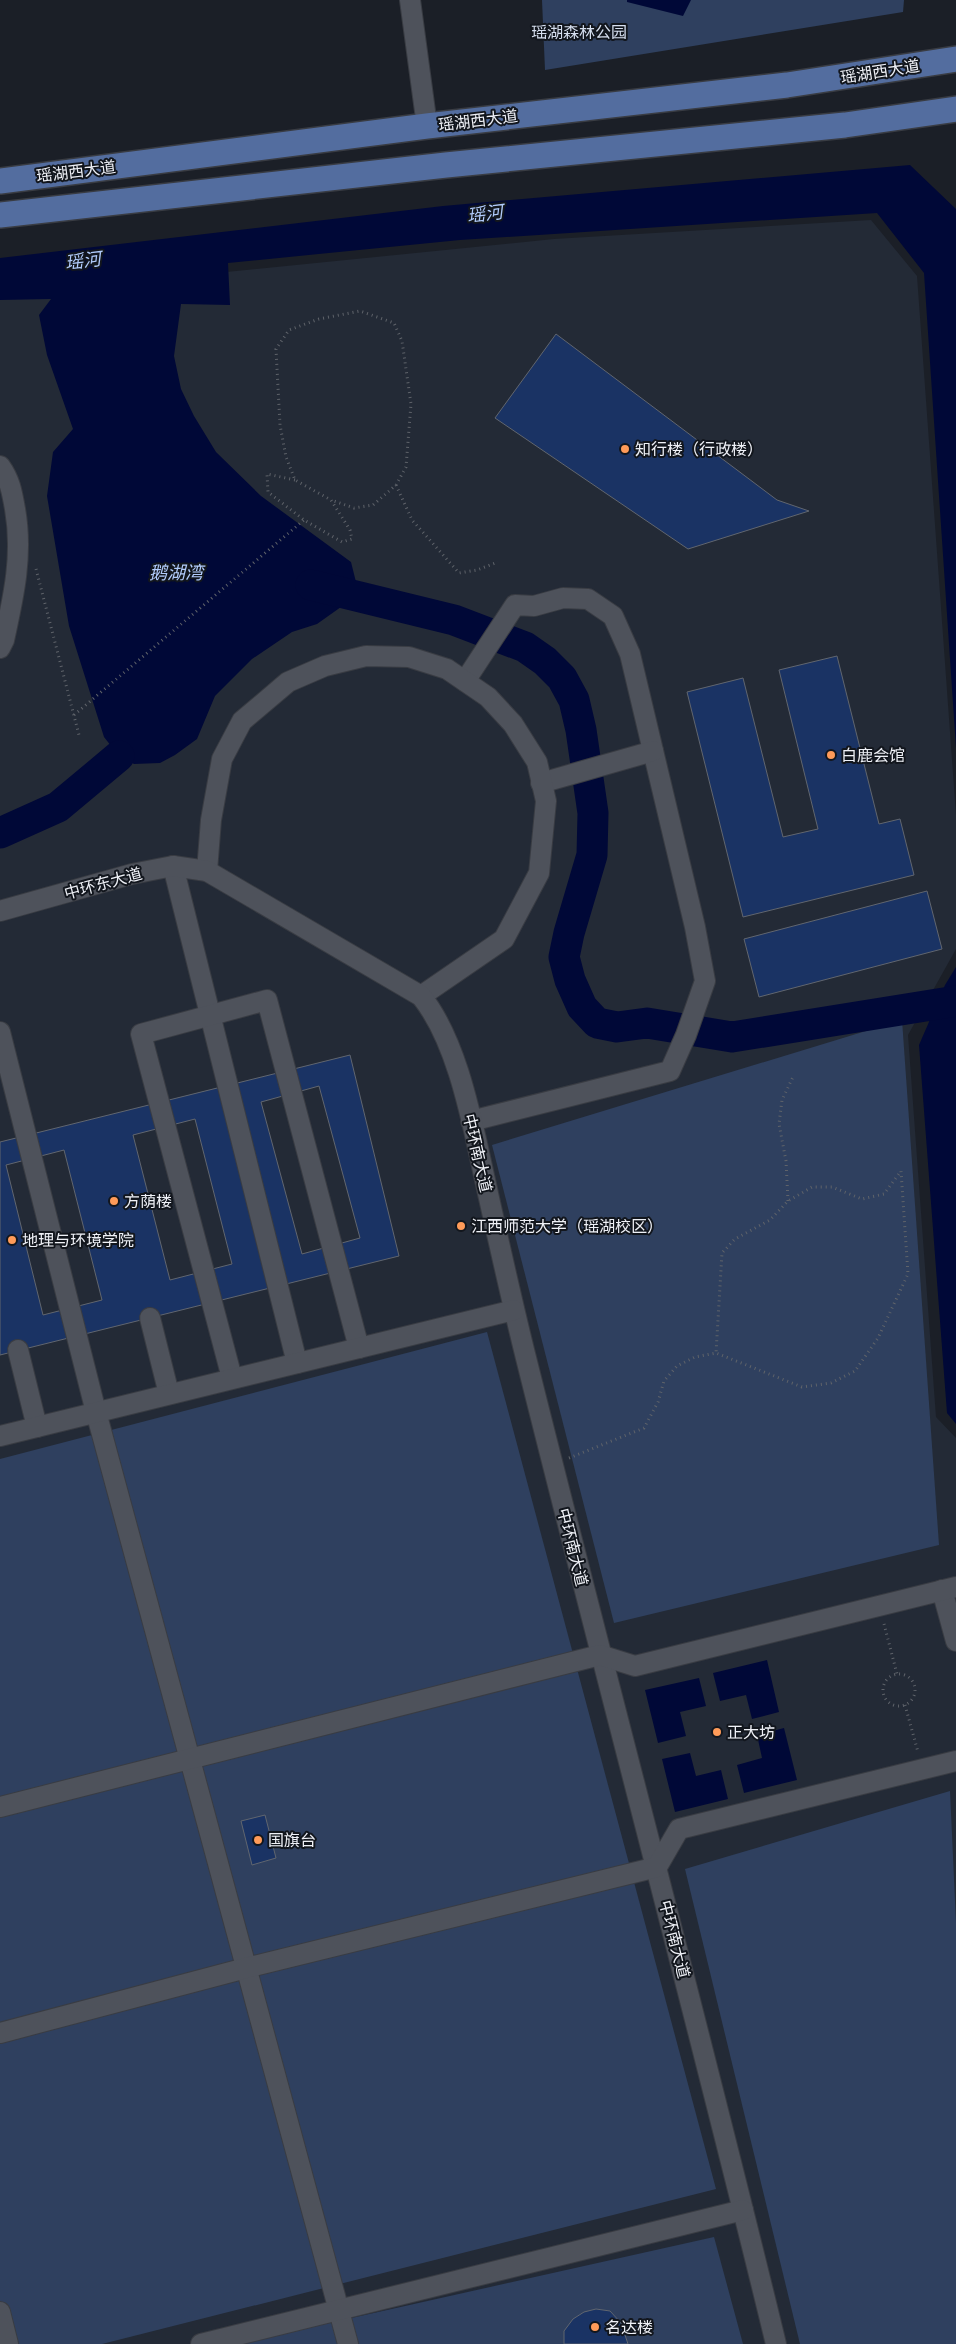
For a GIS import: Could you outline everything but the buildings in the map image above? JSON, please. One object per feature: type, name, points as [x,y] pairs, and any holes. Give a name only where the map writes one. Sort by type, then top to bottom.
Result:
[{"type":"main road","name":"瑶湖西大道","points":[[0,181],[427,126],[787,85],[956,59]]},
{"type":"main road","points":[[0,215],[446,165],[845,125],[956,109]]},
{"type":"street","points":[[410,0],[427,126]]},
{"type":"street","points":[[0,466],[10,479],[20,534],[17,583],[4,640],[0,648]]},
{"type":"street","points":[[465,681],[514,605],[534,606],[563,598],[588,599],[613,616],[630,654],[695,927],[705,981],[686,1035],[670,1071],[471,1122]]},
{"type":"street","points":[[207,871],[211,820],[222,759],[242,721],[288,682],[325,666],[366,656],[409,657],[447,669],[488,697],[513,724],[537,762],[546,801],[538,873],[504,939],[421,996]]},
{"type":"street","points":[[542,783],[653,751]]},
{"type":"street","points":[[173,866],[297,1363]]},
{"type":"street","name":"中环东大道","points":[[0,911],[132,874],[173,866],[207,871]]},
{"type":"street","name":"中环南大道","points":[[207,871],[421,996],[436,1015],[452,1056],[471,1122],[514,1310],[600,1655],[657,1867],[776,2344]]},
{"type":"street","points":[[232,1378],[141,1034],[267,1000],[359,1348]]},
{"type":"street","points":[[0,1032],[96,1412],[348,2344]]},
{"type":"street","points":[[0,1436],[514,1310]]},
{"type":"street","points":[[150,1318],[169,1394]]},
{"type":"street","points":[[18,1350],[37,1427]]},
{"type":"street","points":[[0,1807],[600,1655],[635,1666],[949,1589],[956,1641]]},
{"type":"street","points":[[0,2032],[246,1968],[657,1867],[679,1829],[956,1761]]},
{"type":"street","points":[[201,2344],[339,2312],[744,2210]]},
{"type":"street","points":[[0,2312],[8,2344]]},
{"type":"path","points":[[295,480],[286,457],[280,424],[276,349],[289,330],[319,319],[360,312],[394,323],[402,341],[411,404],[406,467],[396,485],[374,505],[354,508],[331,500],[295,480],[267,474],[268,492],[304,520],[342,542],[352,539],[350,530],[331,500]]},
{"type":"path","points":[[396,485],[412,520],[459,574],[498,562]]},
{"type":"path","points":[[74,715],[304,520]]},
{"type":"path","points":[[20,534],[36,570],[79,735]]},
{"type":"path","points":[[788,1201],[786,1161],[779,1124],[782,1100],[793,1077]]},
{"type":"path","points":[[553,1465],[644,1428],[658,1402],[664,1381],[677,1366],[695,1357],[716,1353],[802,1387],[830,1383],[855,1371],[878,1338],[908,1274],[902,1171],[884,1194],[862,1199],[832,1187],[812,1187],[788,1201],[770,1220],[734,1239],[722,1253],[716,1353]]},
{"type":"path","points":[[879,1606],[897,1674]]},
{"type":"path","points":[[897,1674],[909,1677],[915,1686],[914,1696],[905,1705],[892,1704],[883,1692],[886,1681],[897,1674]]},
{"type":"path","points":[[905,1705],[922,1770]]},
{"type":"shaded area","name":"江西师范大学（瑶湖校区）","points":[[871,220],[917,276],[956,815],[956,949],[908,1035],[936,1417],[956,1438],[956,2344],[0,2344],[0,295],[554,239]]},
{"type":"green space","name":"瑶湖森林公园","points":[[542,0],[904,0],[903,12],[545,70]]},
{"type":"green space","points":[[902,1020],[939,1545],[614,1623],[492,1145]]},
{"type":"green space","points":[[487,1332],[716,2189],[102,2344],[0,2344],[0,1459]]},
{"type":"green space","points":[[950,1791],[956,1923],[956,2344],[800,2344],[685,1869]]},
{"type":"green space","points":[[714,2237],[743,2344],[235,2344]]},
{"type":"water","points":[[627,0],[691,0],[683,16],[627,2]]},
{"type":"water","name":"鹅湖湾","points":[[910,165],[956,209],[956,748],[924,273],[877,213],[460,240],[228,263],[230,305],[181,304],[174,356],[181,389],[194,416],[216,452],[261,496],[351,562],[356,582],[348,602],[317,624],[292,632],[252,659],[215,696],[197,739],[175,755],[160,763],[134,764],[119,756],[104,737],[69,626],[47,496],[53,452],[73,429],[47,355],[39,315],[51,299],[0,300],[0,258],[443,206]]},
{"type":"water","points":[[956,967],[956,1424],[947,1413],[919,1045],[945,985]]},
{"type":"water","points":[[767,1660],[779,1712],[752,1719],[746,1695],[720,1701],[713,1673]]},
{"type":"water","points":[[699,1678],[706,1706],[680,1712],[686,1736],[658,1743],[645,1690]]},
{"type":"water","points":[[784,1728],[797,1780],[744,1793],[737,1765],[762,1758],[757,1735]]},
{"type":"water","points":[[690,1753],[696,1776],[721,1770],[728,1799],[675,1812],[662,1759]]},
{"type":"waterway","points":[[311,585],[454,620],[525,647],[545,661],[562,678],[574,700],[581,730],[593,813],[592,855],[569,933],[564,957],[570,980],[582,1007],[597,1023],[617,1027],[647,1023],[732,1037],[956,1001]]},
{"type":"waterway","points":[[0,833],[58,807],[119,756]]},
{"type":"place","name":"知行楼（行政楼）","points":[[625,449]]},
{"type":"place","name":"白鹿会馆","points":[[831,755]]},
{"type":"place","name":"方荫楼","points":[[114,1201]]},
{"type":"place","name":"江西师范大学（瑶湖校区）","points":[[461,1226]]},
{"type":"place","name":"地理与环境学院","points":[[12,1240]]},
{"type":"place","name":"正大坊","points":[[717,1732]]},
{"type":"place","name":"国旗台","points":[[258,1840]]},
{"type":"place","name":"名达楼","points":[[595,2327]]},
{"type":"water label","name":"瑶河","points":[[485,214]]},
{"type":"water label","name":"瑶河","points":[[83,261]]}]
